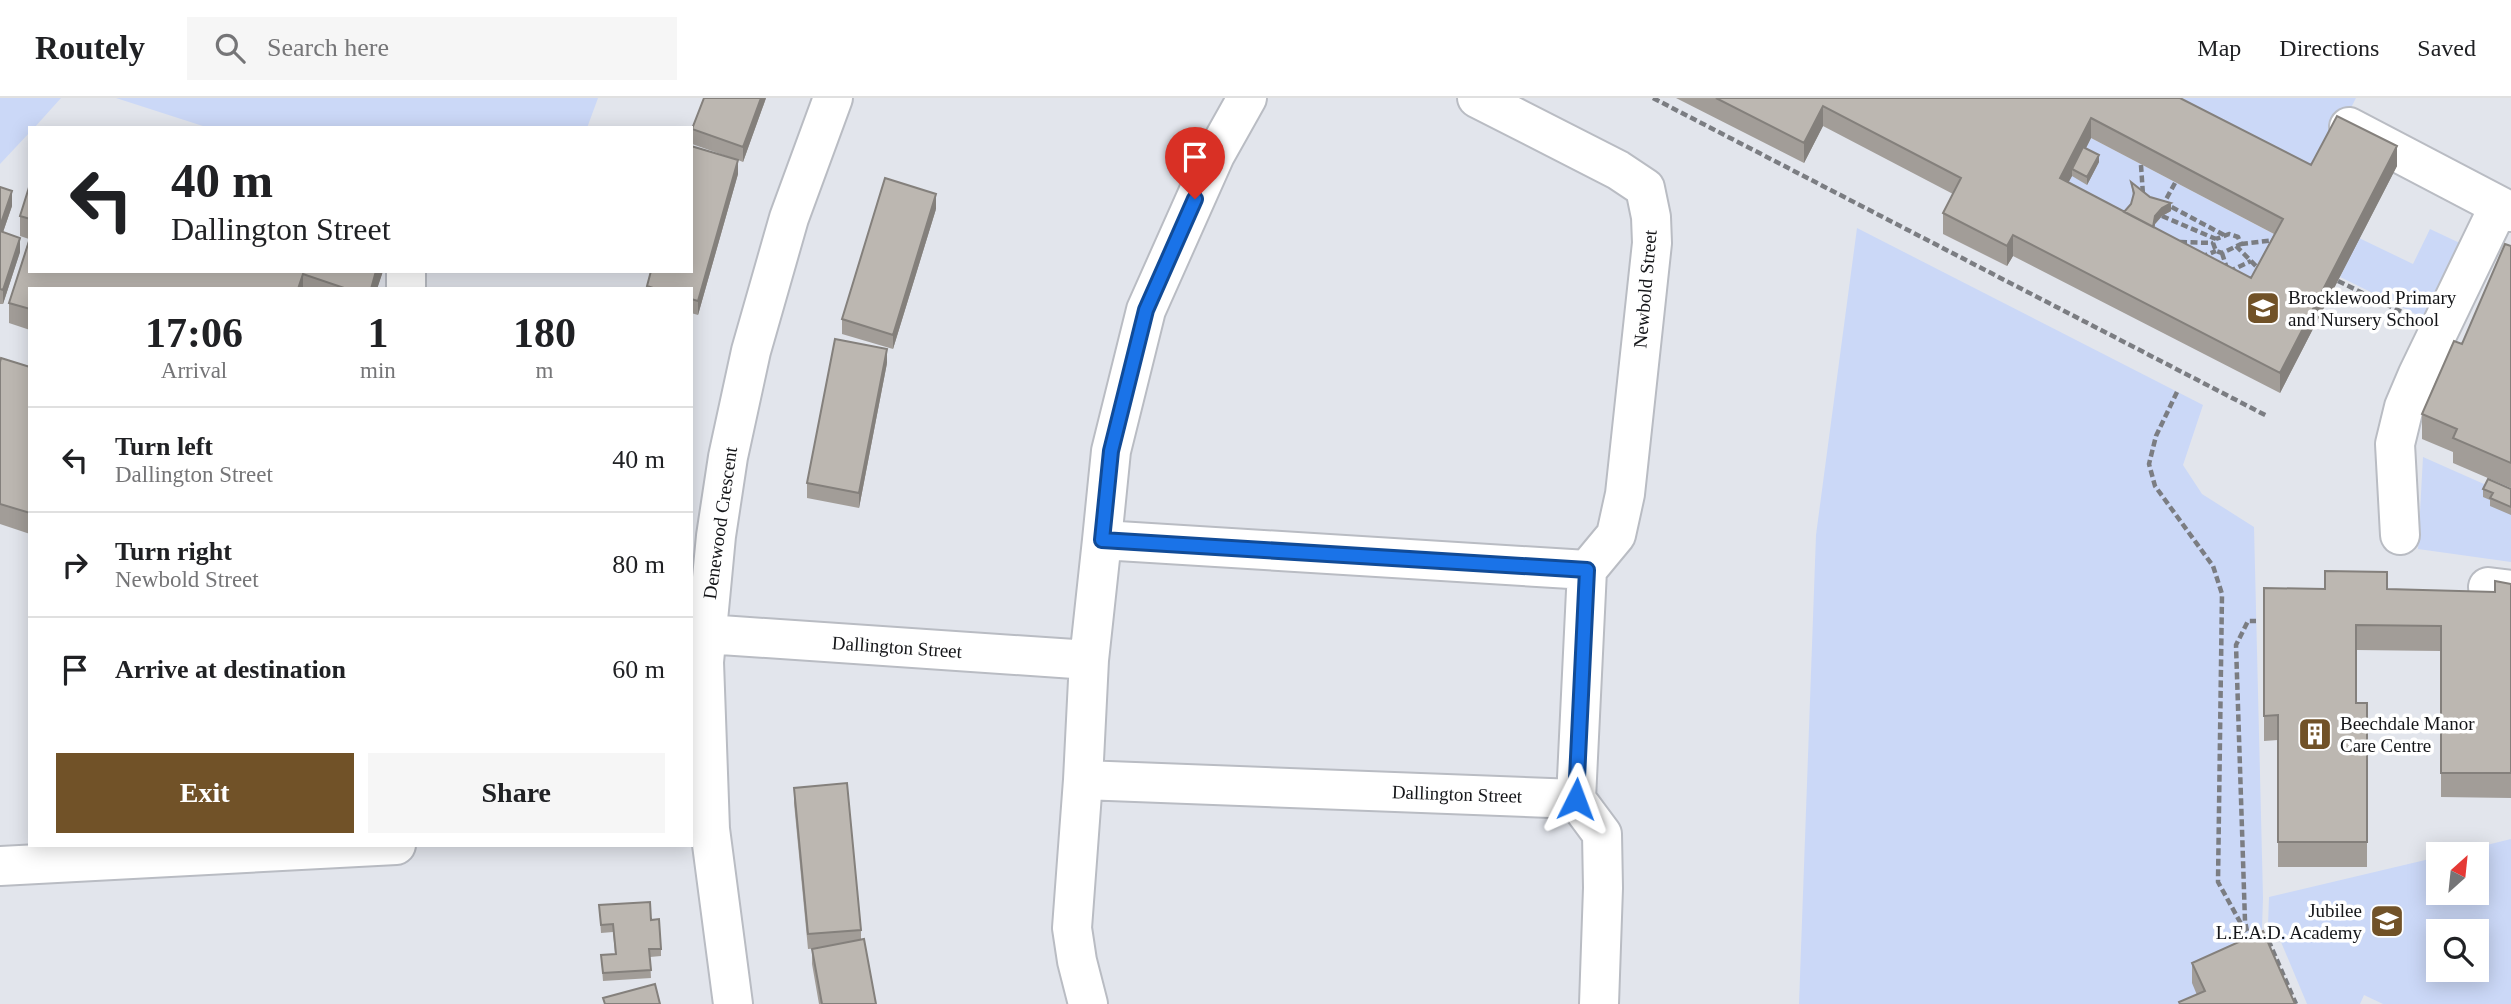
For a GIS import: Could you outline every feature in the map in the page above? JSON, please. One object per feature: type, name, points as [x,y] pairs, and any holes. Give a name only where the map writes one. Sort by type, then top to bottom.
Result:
[{"type":"street","name":"Denewood Crescent","points":[[733,1004],[701,829],[704,662],[716,536],[728,457],[751,351],[789,218],[833,98]]},
{"type":"street","points":[[1088,1004],[1076,961],[1072,928],[1089,660],[1111,451],[1146,310],[1214,155],[1247,98]]},
{"type":"street","name":"Newbold Street","points":[[1477,98],[1618,170],[1645,188],[1651,217],[1652,243],[1625,494],[1616,535],[1587,570]]},
{"type":"street","points":[[2344,124],[2505,209],[2439,330],[2404,407],[2395,444],[2400,535]]},
{"type":"street","points":[[1102,540],[1587,570],[1576,799],[1602,834],[1599,1004]]},
{"type":"street","name":"Dallington Street","points":[[706,635],[1089,660]]},
{"type":"street","name":"Dallington Street","points":[[1083,780],[1576,799]]},
{"type":"street","points":[[0,866],[356,847]]},
{"type":"path","points":[[1653,98],[2267,416]]},
{"type":"path","points":[[2141,165],[2143,200]]},
{"type":"path","points":[[2175,183],[2164,203],[2225,235],[2238,237],[2239,245],[2264,274]]},
{"type":"path","points":[[2162,216],[2214,241],[2228,272]]},
{"type":"path","points":[[2173,241],[2214,241],[2225,235]]},
{"type":"path","points":[[2199,260],[2203,255],[2239,245],[2283,239]]},
{"type":"path","points":[[2223,284],[2228,272],[2251,261]]},
{"type":"path","points":[[2338,281],[2439,330]]},
{"type":"path","points":[[2177,392],[2156,436],[2149,464],[2155,486],[2213,566],[2222,594],[2218,882],[2255,950]]},
{"type":"path","points":[[2249,939],[2245,921],[2236,645],[2248,621],[2256,621]]},
{"type":"path","points":[[2262,947],[2270,944],[2296,1004]]},
{"type":"shaded area","points":[[0,98],[61,98],[36,126],[28,126],[28,134],[0,164]]},
{"type":"shaded area","points":[[116,98],[598,98],[588,126],[203,126]]},
{"type":"shaded area","points":[[2164,98],[2356,98],[2311,186]]},
{"type":"shaded area","points":[[2091,138],[2283,239],[2251,298],[2060,198]]},
{"type":"shaded area","points":[[1857,228],[2203,405],[2183,465],[2202,494],[2254,527],[2263,898],[2262,928],[2255,950],[2202,1004],[1799,1004],[1816,535]]},
{"type":"shaded area","points":[[2430,229],[2464,245],[2428,320],[2340,277],[2359,238],[2413,264]]},
{"type":"shaded area","points":[[2423,457],[2511,496],[2511,562],[2418,549]]},
{"type":"shaded area","name":"Jubilee L.E.A.D. Academy","points":[[2511,839],[2511,1004],[2383,1004],[2364,995],[2360,1004],[2307,1004],[2276,930],[2268,926],[2269,897],[2426,860],[2426,905],[2489,905],[2489,844]]},
{"type":"building","points":[[704,98],[761,98],[743,147],[693,129]]},
{"type":"building","points":[[1716,98],[2180,98],[2311,165],[2337,116],[2397,146],[2280,373],[2013,235],[2007,246],[1943,213],[1961,178],[1823,106],[1804,143]],"holes":[[[2091,118],[2283,219],[2251,278],[2060,178]]]},
{"type":"building","points":[[693,147],[738,160],[698,301],[693,300],[693,287],[647,286],[650,273],[693,273]]},
{"type":"building","points":[[2083,147],[2099,155],[2087,177],[2072,169]]},
{"type":"building","points":[[885,178],[936,194],[893,335],[842,319]]},
{"type":"building","points":[[2131,182],[2150,197],[2171,203],[2155,216],[2153,227],[2124,212],[2131,204],[2134,193]]},
{"type":"building","points":[[0,187],[12,191],[0,226]]},
{"type":"building","points":[[28,190],[28,218],[20,216]]},
{"type":"building","points":[[0,231],[20,238],[3,290],[0,289]]},
{"type":"building","points":[[28,244],[28,273],[375,273],[372,287],[341,287],[303,274],[299,287],[28,287],[28,308],[9,303]]},
{"type":"building","points":[[2505,244],[2511,246],[2511,463],[2453,438],[2457,429],[2422,414],[2454,341],[2462,344]]},
{"type":"building","points":[[835,339],[887,349],[859,493],[807,483]]},
{"type":"building","points":[[1,358],[28,366],[28,512],[0,504]]},
{"type":"building","points":[[2488,479],[2511,489],[2511,507],[2490,498],[2493,493],[2483,489]]},
{"type":"building","name":"Beechdale Manor Care Centre","points":[[2325,571],[2387,572],[2387,589],[2495,592],[2495,581],[2511,584],[2511,773],[2441,773],[2441,626],[2356,625],[2356,703],[2367,703],[2367,842],[2278,842],[2278,715],[2264,716],[2264,588],[2325,589]]},
{"type":"building","points":[[847,783],[861,930],[808,934],[794,788]]},
{"type":"building","points":[[650,902],[651,920],[659,919],[661,949],[649,949],[651,970],[603,973],[601,955],[616,954],[613,924],[601,925],[599,905]]},
{"type":"building","points":[[2263,931],[2295,1004],[2180,1004],[2179,1002],[2205,991],[2192,963]]},
{"type":"building","points":[[864,939],[876,1004],[822,1004],[812,949]]},
{"type":"building","points":[[655,984],[660,1004],[605,1004],[603,998]]},
{"type":"place","name":"Brocklewood Primary and Nursery School","points":[[2263,308]]},
{"type":"place","name":"Beechdale Manor Care Centre","points":[[2315,734]]},
{"type":"place","name":"Jubilee L.E.A.D. Academy","points":[[2387,921]]},
{"type":"route","points":[[1195,199],[1146,310],[1111,451],[1102,540],[1587,570],[1576,799]]}]
